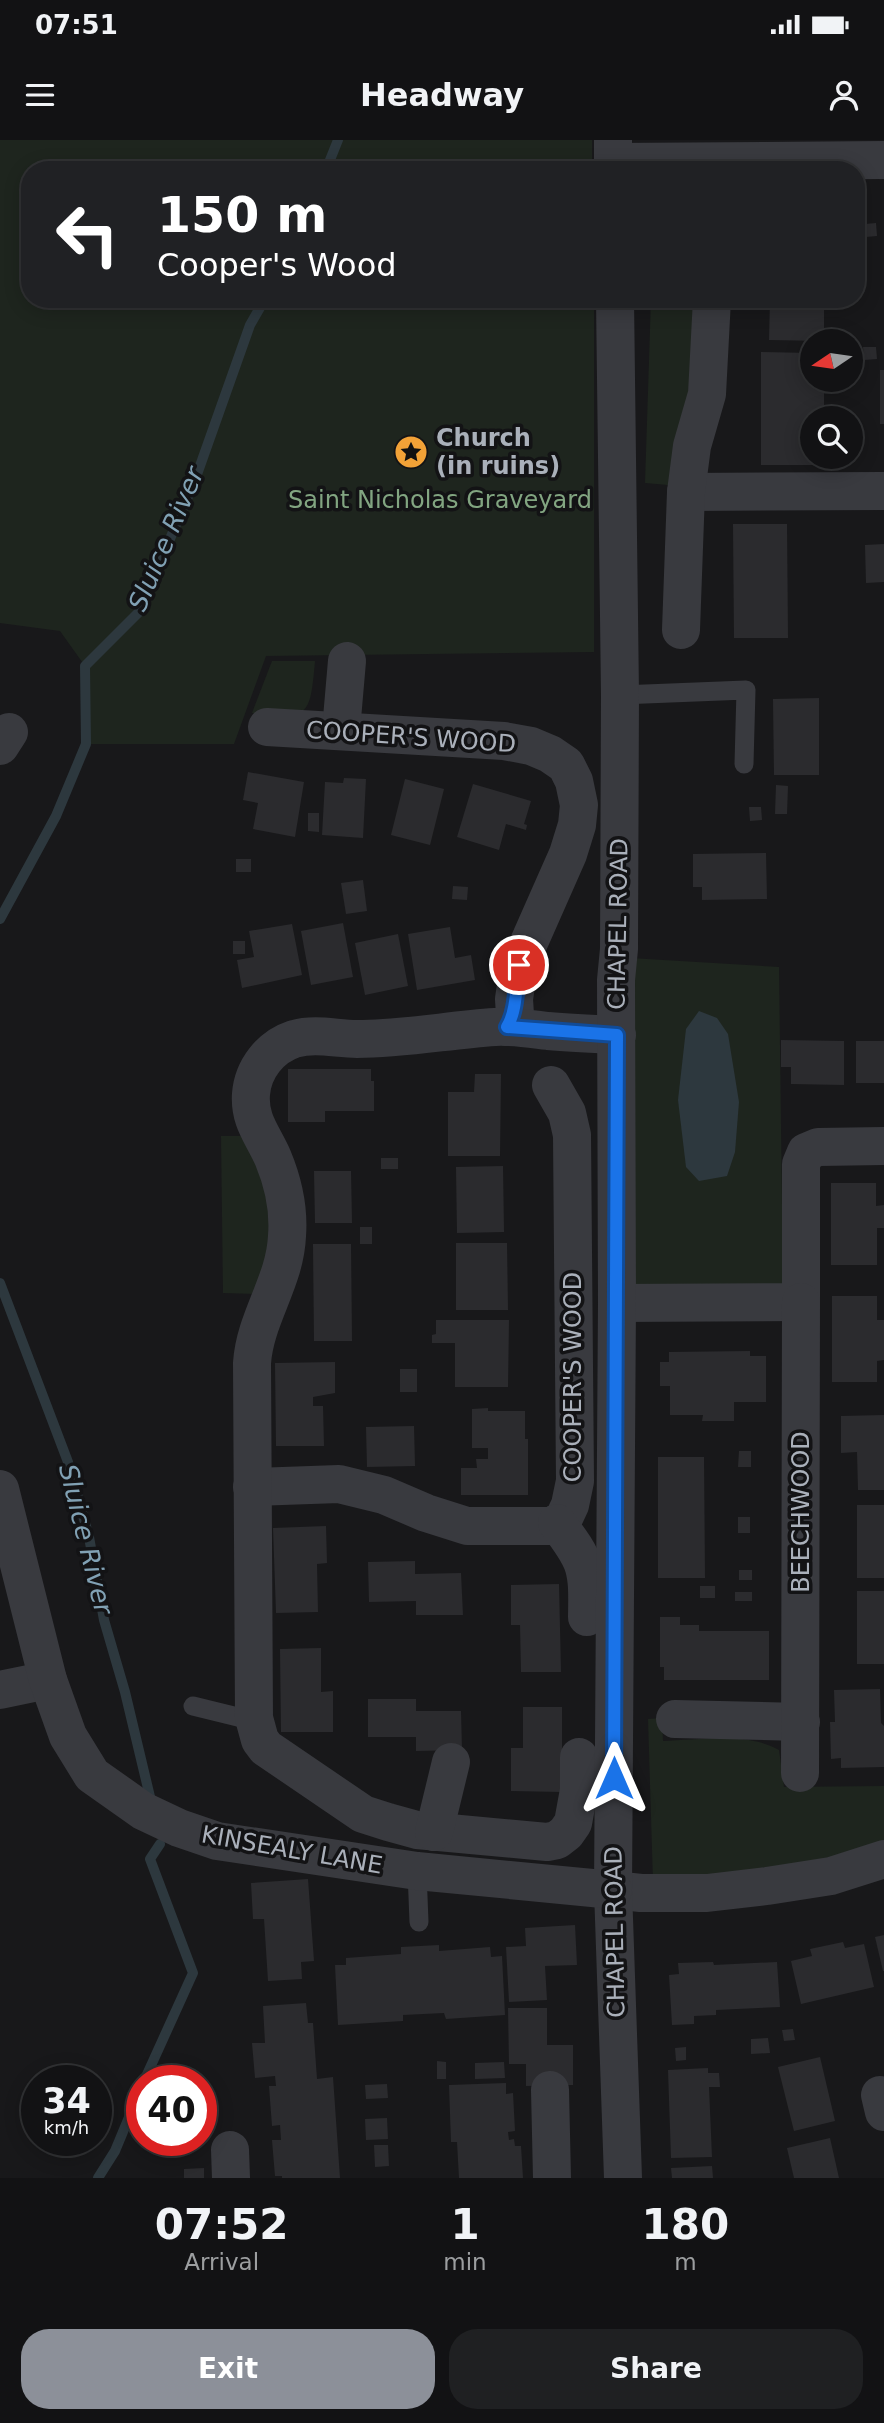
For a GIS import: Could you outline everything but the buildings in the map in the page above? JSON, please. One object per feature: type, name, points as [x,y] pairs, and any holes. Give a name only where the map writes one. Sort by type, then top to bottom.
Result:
[{"type":"street","points":[[613,157],[664,161]]},
{"type":"street","points":[[850,161],[884,160]]},
{"type":"street","name":"CHAPEL ROAD","points":[[615,308],[620,695],[612,1890],[623,2178]]},
{"type":"street","points":[[681,630],[686,492],[692,446],[707,394],[712,308]]},
{"type":"street","points":[[686,492],[884,491]]},
{"type":"street","points":[[341,730],[347,662]]},
{"type":"street","name":"COOPER'S WOOD","points":[[267,727],[504,741],[531,746],[566,765],[574,781],[579,805],[577,825],[568,854],[519,965],[514,1015],[507,1027]]},
{"type":"street","points":[[579,1757],[579,1790],[573,1823],[566,1833],[556,1840],[526,1841],[417,1830],[363,1814],[266,1748],[260,1740],[254,1725],[251,1395],[253,1342],[279,1279],[288,1234],[284,1191],[273,1158],[255,1127],[251,1111],[251,1092],[256,1072],[263,1059],[293,1039],[313,1036],[357,1040],[507,1027],[617,1035]]},
{"type":"street","name":"COOPER'S WOOD","points":[[551,1085],[567,1113],[572,1135],[575,1481],[570,1505],[563,1520],[557,1523]]},
{"type":"street","name":"BEECHWOOD","points":[[800,1773],[801,1164],[806,1152],[818,1147],[884,1146]]},
{"type":"street","points":[[617,1303],[801,1302]]},
{"type":"street","points":[[252,1487],[323,1483],[363,1488],[444,1520],[467,1526],[528,1527],[557,1523],[577,1549],[585,1565],[587,1616]]},
{"type":"street","name":"KINSEALY LANE","points":[[0,1489],[48,1680],[68,1737],[92,1775],[143,1811],[179,1828],[217,1841],[416,1871],[641,1893],[706,1893],[767,1886],[831,1876],[884,1859]]},
{"type":"street","points":[[0,1690],[48,1680]]},
{"type":"street","points":[[675,1719],[801,1722]]},
{"type":"street","points":[[434,1832],[451,1762]]},
{"type":"street","points":[[550,2090],[552,2178]]},
{"type":"lane","points":[[620,695],[746,690],[744,764]]},
{"type":"lane","points":[[192,1706],[246,1719],[254,1725]]},
{"type":"lane","points":[[416,1871],[419,1922]]},
{"type":"green space","name":"Saint Nicholas Graveyard","points":[[0,140],[592,140],[592,161],[21,161],[21,308],[594,308],[594,652],[266,656],[234,744],[86,744],[85,666],[60,631],[0,623]]},
{"type":"green space","points":[[651,308],[699,308],[697,361],[668,485],[645,483]]},
{"type":"green space","points":[[272,661],[315,661],[311,694],[303,711],[285,716],[252,713]]},
{"type":"green space","points":[[630,958],[779,967],[783,1285],[632,1289]]},
{"type":"green space","points":[[221,1136],[250,1136],[278,1215],[256,1294],[223,1293]]},
{"type":"green space","points":[[662,1718],[663,1741],[738,1739],[767,1744],[779,1750],[784,1787],[884,1786],[884,1843],[837,1859],[653,1882],[648,1719]]},
{"type":"shaded area","points":[[699,1011],[717,1018],[728,1034],[739,1102],[735,1152],[727,1176],[699,1181],[686,1167],[678,1100],[686,1029]]},
{"type":"waterway","name":"Sluice River","points":[[330,161],[338,140]]},
{"type":"waterway","name":"Sluice River","points":[[0,919],[56,816],[86,744],[85,666],[139,612],[195,480],[250,325],[260,308]]},
{"type":"waterway","name":"Sluice River","points":[[0,1283],[68,1462],[89,1537],[104,1620],[125,1692],[151,1801]]},
{"type":"waterway","name":"Sluice River","points":[[151,2065],[193,1973],[150,1859],[160,1844]]},
{"type":"waterway","name":"Sluice River","points":[[98,2178],[115,2151],[126,2125]]},
{"type":"place","name":"Church (in ruins)","points":[[411,452]]},
{"type":"route","points":[[519,965],[514,1015],[507,1027],[617,1035],[614,1778]]}]
